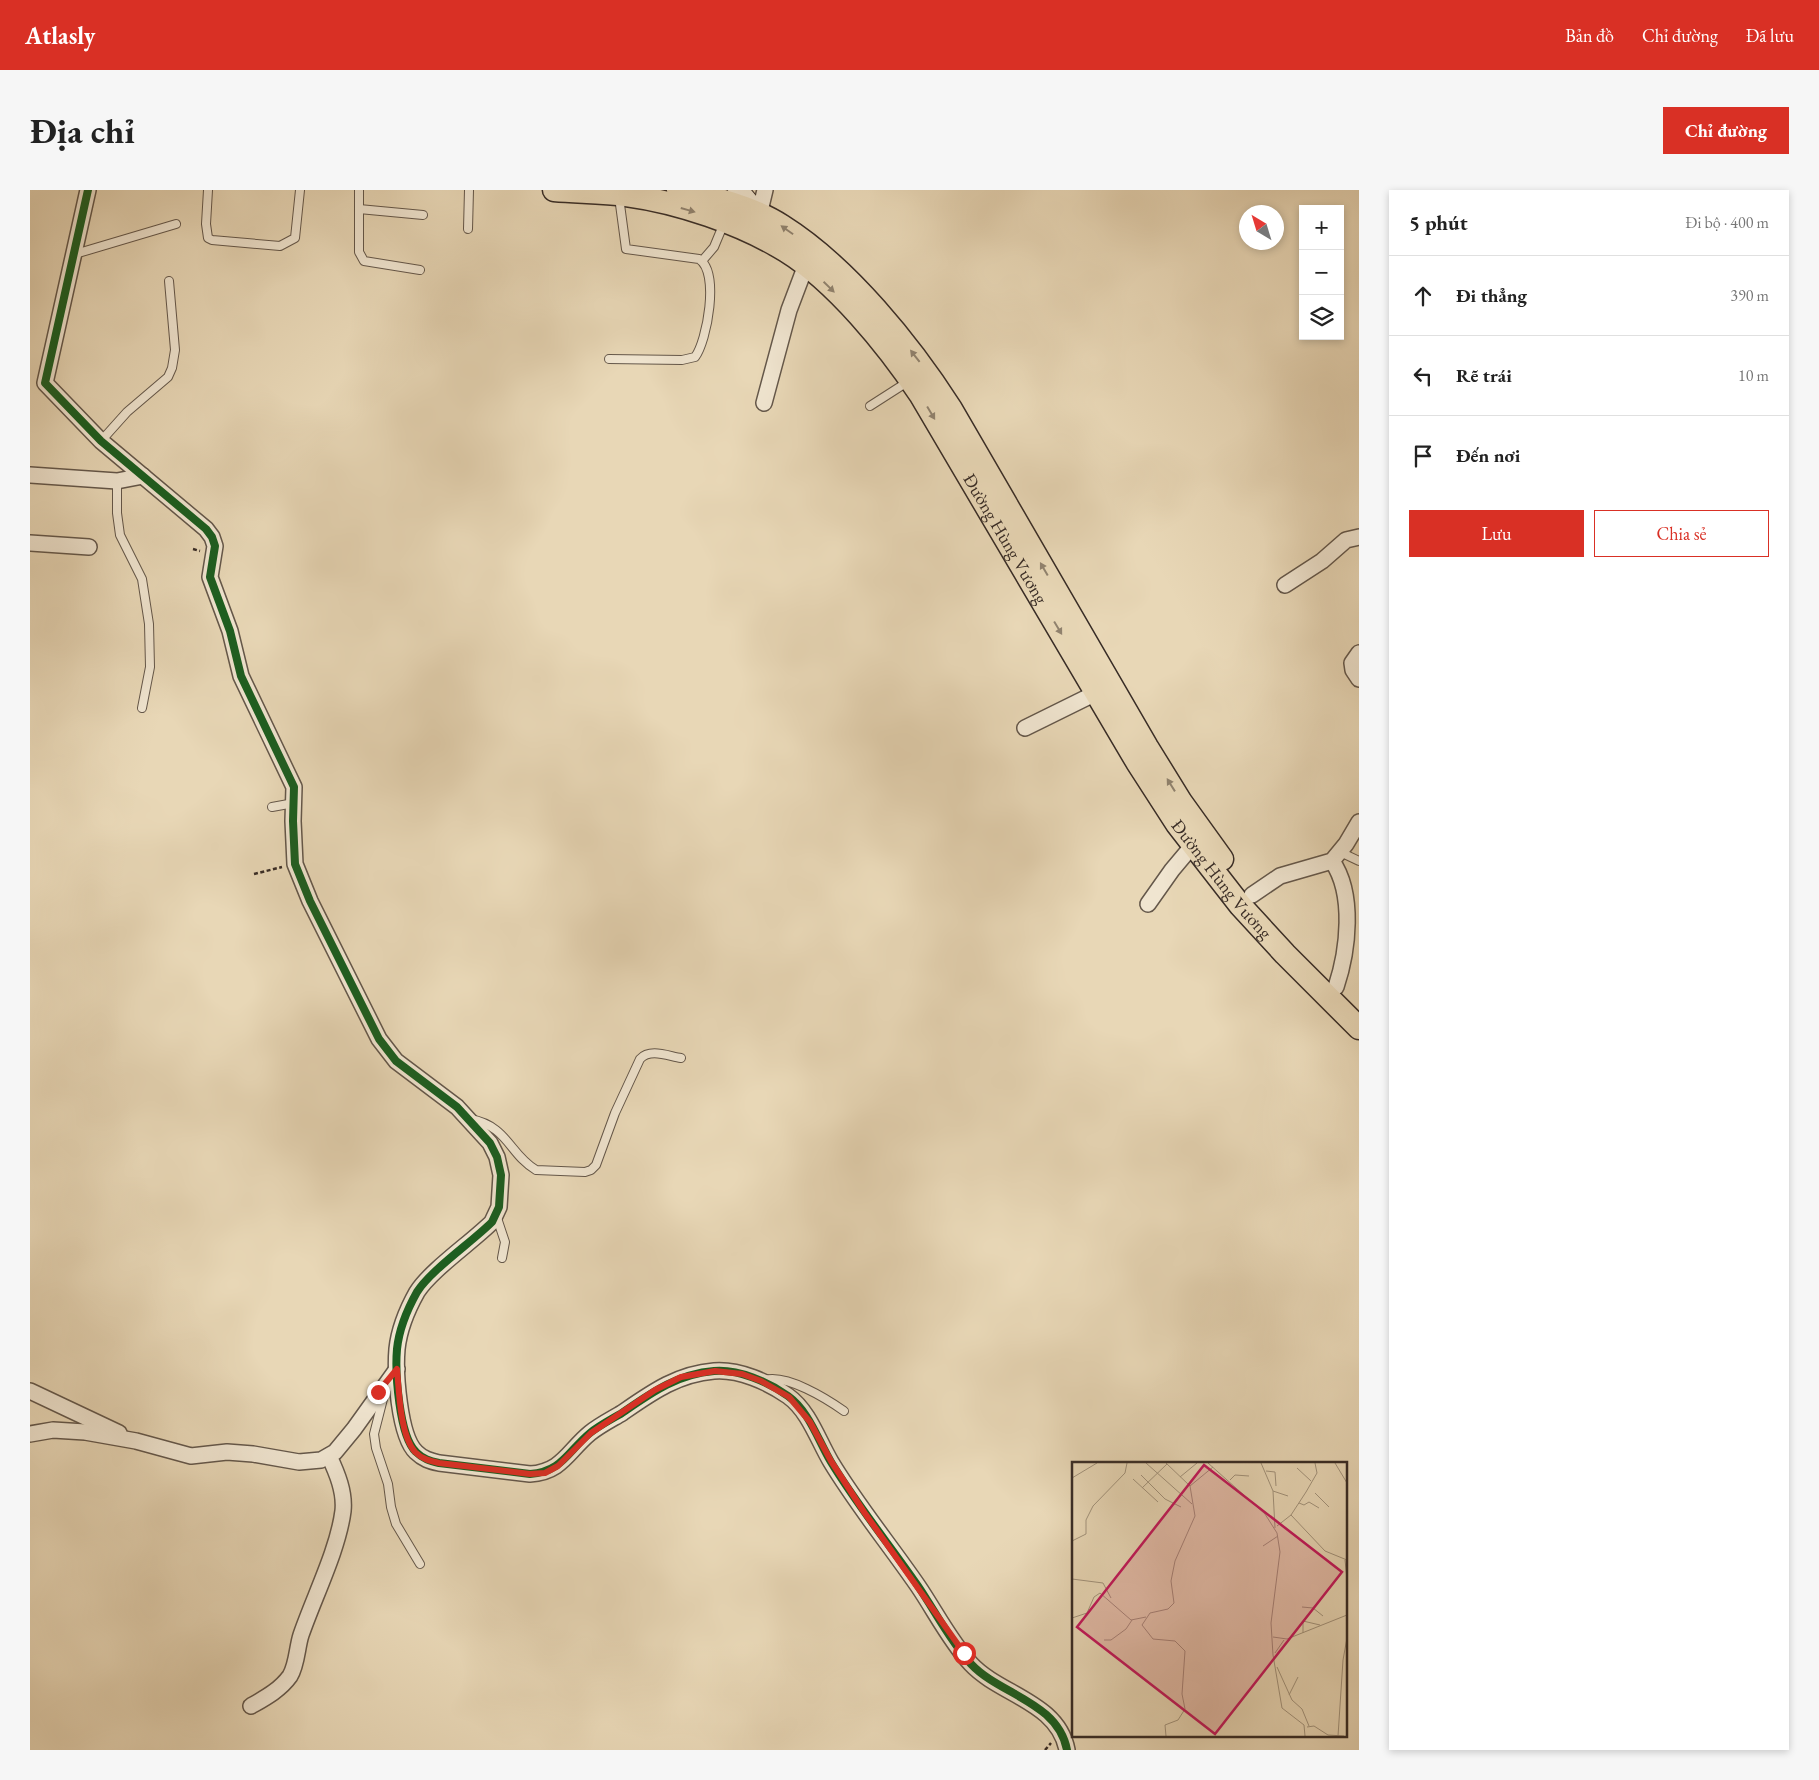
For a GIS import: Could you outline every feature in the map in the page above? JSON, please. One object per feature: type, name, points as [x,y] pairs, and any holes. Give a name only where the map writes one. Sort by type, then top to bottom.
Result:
[{"type":"main road","name":"Đường Hùng Vương","points":[[554,190],[623,193],[692,211],[724,223],[782,226],[841,276],[887,322],[930,376],[1147,747],[1181,802],[1224,862],[1246,900],[1285,954],[1359,1028]]},
{"type":"main road","name":"Đường Hùng Vương","points":[[678,190],[755,224],[806,266],[872,329],[893,354],[911,380],[1137,762],[1193,845],[1246,900],[1359,1009]]},
{"type":"main road","points":[[738,190],[755,224]]},
{"type":"street","points":[[88,190],[75,254],[37,381],[101,441],[212,536],[215,546],[210,577],[213,590],[224,612],[241,676],[294,787],[295,864],[310,900],[379,1039],[396,1061],[441,1093],[468,1118],[490,1143],[497,1158],[500,1175],[499,1208],[496,1215],[482,1232],[418,1290],[403,1325],[397,1348],[397,1369],[404,1426],[408,1440],[415,1451],[426,1460],[530,1474],[545,1473],[558,1466],[591,1433],[655,1390],[681,1377],[715,1371],[742,1374],[761,1381],[789,1397],[810,1422],[831,1461],[864,1512],[972,1664],[1044,1712],[1060,1732],[1066,1750]]},
{"type":"street","points":[[755,224],[765,190]]},
{"type":"street","points":[[764,402],[790,310],[806,266]]},
{"type":"street","points":[[30,474],[118,481],[143,476]]},
{"type":"street","points":[[1285,585],[1322,561],[1346,540],[1359,537]]},
{"type":"street","points":[[30,543],[89,547]]},
{"type":"street","points":[[1359,654],[1352,663],[1353,670],[1359,679]]},
{"type":"street","points":[[1025,728],[1096,693]]},
{"type":"street","points":[[1336,987],[1345,960],[1347,923],[1343,889],[1336,867],[1336,856],[1359,822]]},
{"type":"street","points":[[1148,904],[1172,870],[1193,845]]},
{"type":"street","points":[[1246,900],[1280,876],[1336,856]]},
{"type":"street","points":[[30,1434],[53,1430],[86,1432],[191,1456],[227,1452],[253,1454],[300,1462],[321,1460],[329,1456],[354,1429],[397,1369]]},
{"type":"street","points":[[30,1391],[136,1442]]},
{"type":"street","points":[[251,1706],[273,1693],[291,1674],[300,1637],[336,1539],[343,1511],[342,1492],[329,1456]]},
{"type":"lane","points":[[208,190],[206,224],[208,238],[212,240],[280,246],[295,238],[300,190]]},
{"type":"lane","points":[[359,190],[359,252],[364,261],[420,270]]},
{"type":"lane","points":[[468,229],[469,190]]},
{"type":"lane","points":[[623,193],[626,249],[702,261]]},
{"type":"lane","points":[[359,209],[423,214]]},
{"type":"lane","points":[[702,261],[714,247],[724,223]]},
{"type":"lane","points":[[75,254],[176,224]]},
{"type":"lane","points":[[609,359],[682,360],[695,357],[704,337],[711,286],[702,261]]},
{"type":"lane","points":[[101,441],[127,412],[168,376],[172,368],[175,350],[169,281]]},
{"type":"lane","points":[[870,406],[911,380]]},
{"type":"lane","points":[[118,481],[117,513],[120,535],[142,579],[149,624],[150,666],[142,708]]},
{"type":"lane","points":[[272,807],[294,803]]},
{"type":"lane","points":[[1336,856],[1359,861]]},
{"type":"lane","points":[[468,1118],[486,1122],[502,1135],[536,1170],[585,1172],[591,1170],[596,1165],[615,1114],[640,1058],[648,1054],[680,1058]]},
{"type":"lane","points":[[496,1215],[505,1242],[502,1258]]},
{"type":"lane","points":[[761,1381],[771,1378],[785,1381],[826,1398],[844,1412]]},
{"type":"lane","points":[[387,1381],[374,1434],[376,1448],[388,1484],[396,1524],[420,1564]]},
{"type":"cycle path","points":[[88,190],[45,383],[101,441],[206,529],[212,537],[215,546],[210,577],[230,631],[241,676],[294,787],[295,864],[310,901],[379,1039],[396,1061],[457,1107],[490,1143],[497,1157],[501,1175],[499,1207],[492,1222],[423,1283],[407,1312],[402,1327],[397,1349],[399,1403],[410,1444],[421,1456],[439,1463],[530,1474],[541,1472],[557,1465],[598,1427],[676,1380],[701,1373],[724,1371],[743,1374],[762,1381],[788,1396],[802,1410],[841,1478],[918,1586],[963,1655],[983,1675],[1040,1710],[1052,1721],[1061,1734],[1067,1750]]},
{"type":"route","points":[[378,1392],[397,1369],[401,1407],[408,1440],[415,1451],[426,1460],[530,1474],[545,1473],[558,1466],[591,1433],[655,1390],[681,1377],[715,1371],[742,1374],[761,1381],[789,1397],[810,1422],[831,1461],[864,1512],[964,1653]]}]
